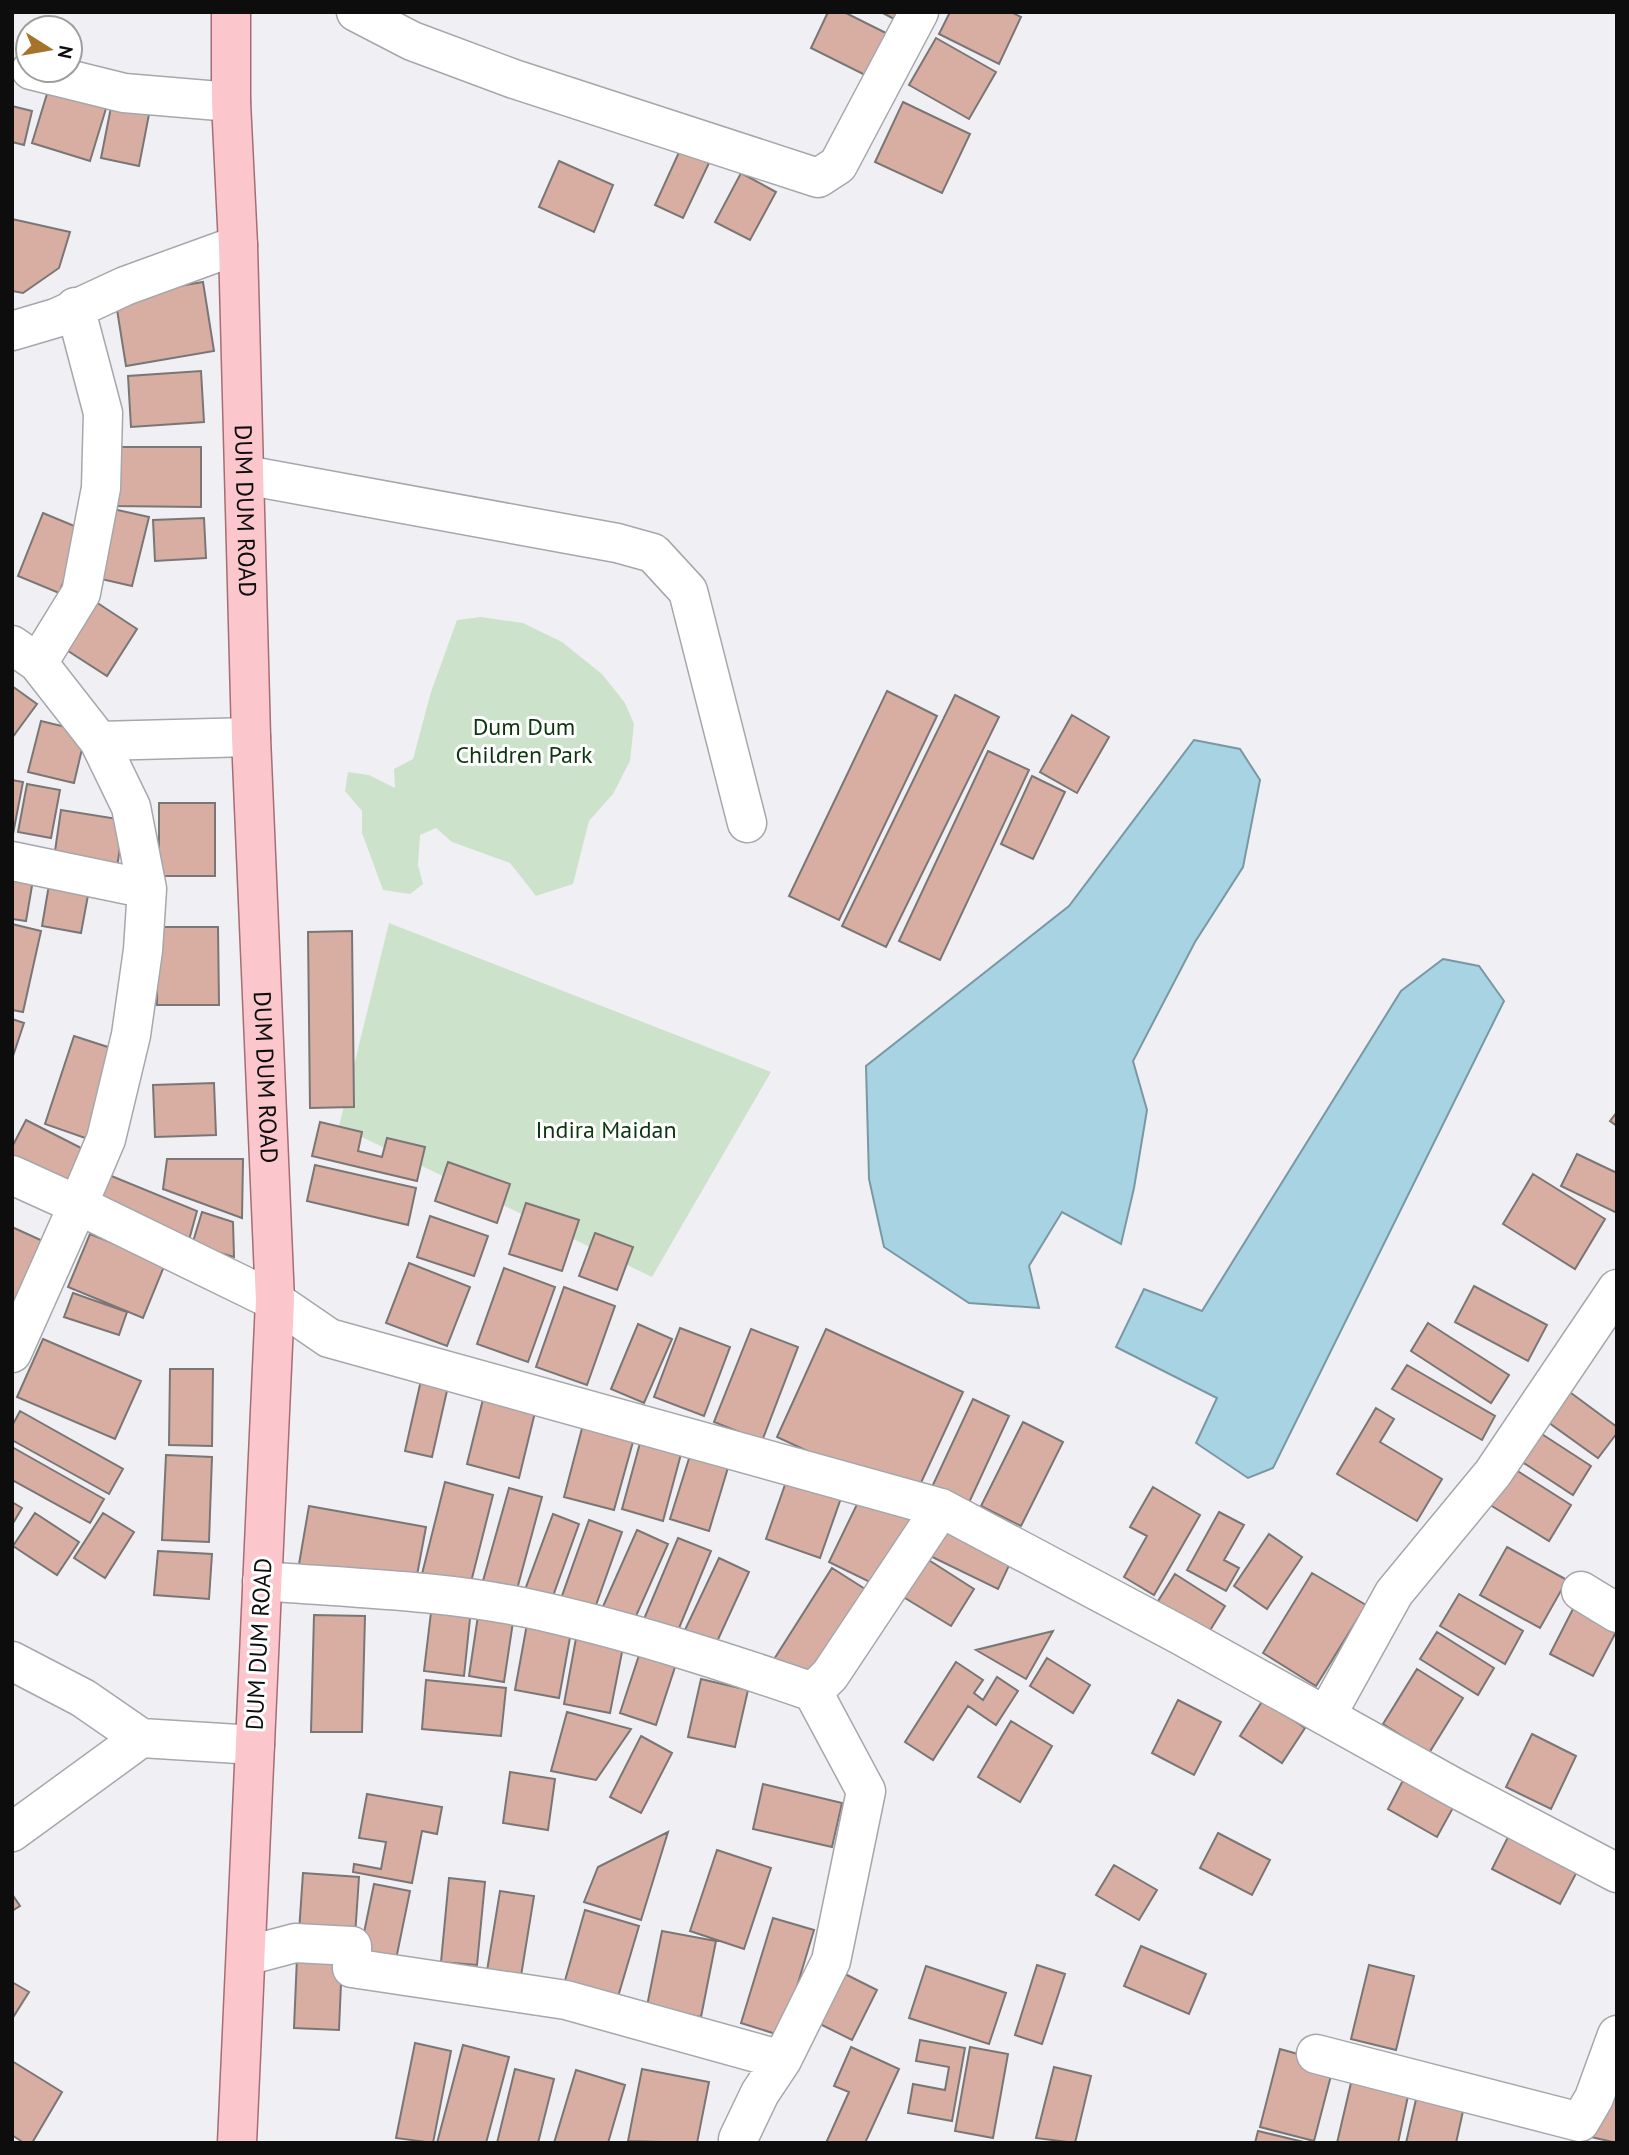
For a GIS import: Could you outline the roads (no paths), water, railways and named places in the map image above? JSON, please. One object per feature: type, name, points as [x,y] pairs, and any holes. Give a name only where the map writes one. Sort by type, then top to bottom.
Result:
[{"type":"main road","name":"DUM DUM ROAD","points":[[231,12],[231,102],[238,245],[251,737],[275,1301],[237,2143]]},
{"type":"street","points":[[356,12],[412,41],[501,74],[818,178],[838,165],[919,12]]},
{"type":"street","points":[[84,83],[124,93],[231,102]]},
{"type":"street","points":[[12,331],[56,318],[75,307],[238,245]]},
{"type":"street","points":[[12,1353],[106,1139],[131,1035],[143,950],[147,889],[131,807],[99,741],[25,654],[81,593],[101,488],[103,413],[75,307]]},
{"type":"street","points":[[245,475],[617,543],[653,553],[688,591],[747,823]]},
{"type":"street","points":[[99,741],[251,737]]},
{"type":"street","points":[[12,861],[147,889]]},
{"type":"street","points":[[12,1175],[275,1301],[329,1338],[941,1508],[1617,1872]]},
{"type":"street","points":[[1326,1716],[1394,1593],[1493,1473],[1617,1289]]},
{"type":"street","points":[[813,1692],[830,1675],[941,1508]]},
{"type":"street","points":[[262,1581],[455,1596],[527,1608],[644,1639],[813,1692],[866,1791],[831,1961],[782,2060],[760,2093],[744,2142]]},
{"type":"street","points":[[1581,1591],[1617,1614]]},
{"type":"street","points":[[12,1661],[83,1698],[141,1738],[255,1745]]},
{"type":"street","points":[[12,1832],[141,1738]]},
{"type":"street","points":[[246,1956],[295,1943],[352,1946],[352,1968],[566,2000],[782,2060]]},
{"type":"street","points":[[1316,2054],[1580,2122],[1594,2098],[1617,2035]]},
{"type":"water","points":[[1194,740],[1240,749],[1260,780],[1243,867],[1195,942],[1133,1061],[1147,1110],[1121,1244],[1062,1212],[1029,1266],[1039,1308],[969,1303],[884,1247],[869,1179],[866,1066],[1069,906]]},
{"type":"water","points":[[1443,959],[1479,966],[1504,1001],[1273,1468],[1248,1478],[1196,1443],[1217,1398],[1116,1347],[1144,1289],[1202,1311],[1401,991]]},
{"type":"park label","name":"Dum Dum Children Park","points":[[524,741]]},
{"type":"park label","name":"Indira Maidan","points":[[606,1130]]}]
